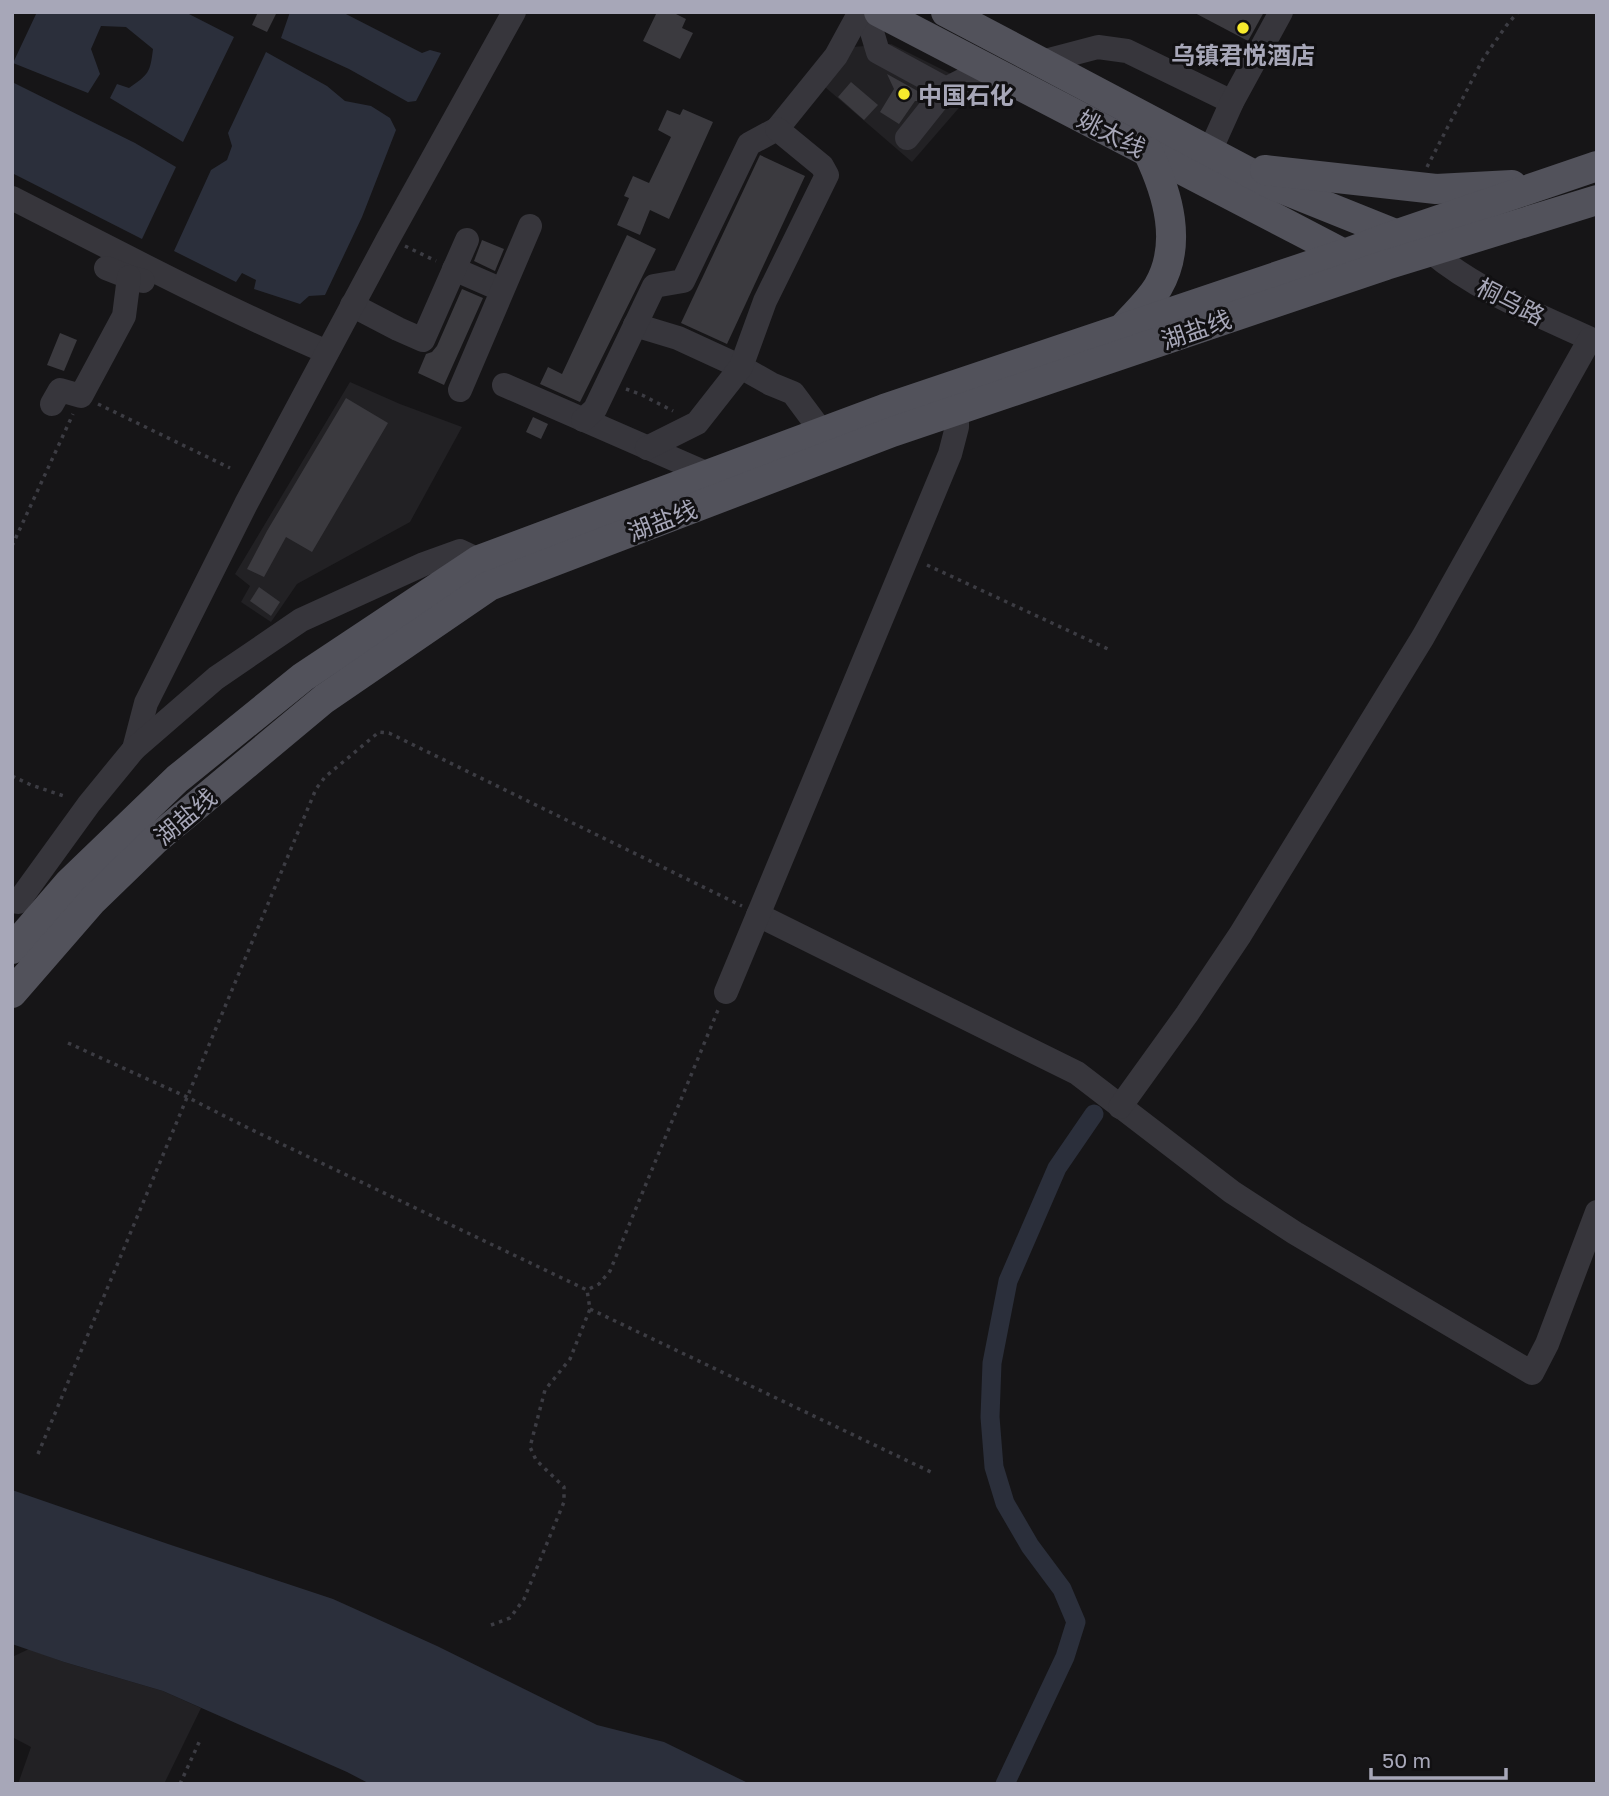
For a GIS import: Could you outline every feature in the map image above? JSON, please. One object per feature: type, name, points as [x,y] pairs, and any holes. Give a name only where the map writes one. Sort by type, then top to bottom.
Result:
[{"type":"main road","name":"姚太线","points":[[879,12],[1345,254],[1386,265]]},
{"type":"main road","name":"姚太线","points":[[946,12],[1273,185],[1398,234],[1430,251]]},
{"type":"main road","points":[[1122,329],[1157,289],[1168,265],[1172,241],[1169,206],[1148,152]]},
{"type":"main road","name":"湖盐线","points":[[12,949],[69,883],[177,779],[303,677],[479,559],[884,409],[1597,166]]},
{"type":"main road","points":[[1242,168],[1436,189],[1547,183]]},
{"type":"main road","name":"湖盐线","points":[[12,993],[92,901],[155,840],[324,699],[489,586],[891,432],[1386,265],[1597,200]]},
{"type":"street","points":[[134,750],[146,703],[247,502],[514,12]]},
{"type":"street","points":[[583,420],[595,409],[654,286],[683,281],[749,144],[777,129],[836,56],[860,12]]},
{"type":"street","points":[[866,12],[878,51],[946,89]]},
{"type":"street","points":[[1210,151],[1232,102],[1281,12]]},
{"type":"street","points":[[1041,62],[1098,47],[1128,51],[1232,102]]},
{"type":"street","points":[[907,138],[946,89],[987,68]]},
{"type":"street","points":[[647,448],[697,423],[741,367],[765,301],[827,174],[822,166],[777,129]]},
{"type":"street","points":[[12,198],[159,273],[327,352]]},
{"type":"street","points":[[460,390],[530,226]]},
{"type":"street","points":[[352,305],[423,340],[467,240]]},
{"type":"street","name":"桐乌路","points":[[1430,251],[1452,269],[1486,290],[1594,341]]},
{"type":"street","points":[[106,268],[129,278],[148,281],[159,273]]},
{"type":"street","points":[[454,269],[502,290]]},
{"type":"street","points":[[52,404],[60,390],[81,396],[124,316],[129,278]]},
{"type":"street","points":[[635,325],[678,338],[793,393],[822,432]]},
{"type":"street","points":[[1120,1107],[1240,935],[1423,637],[1594,341]]},
{"type":"street","points":[[504,386],[708,474]]},
{"type":"street","points":[[726,992],[916,562],[950,454],[957,427],[957,410]]},
{"type":"street","points":[[18,902],[89,804],[134,750],[216,678],[301,620],[424,564],[460,551],[479,559]]},
{"type":"street","points":[[758,915],[1077,1073],[1232,1192],[1284,1226],[1532,1373],[1547,1344],[1597,1212]]},
{"type":"path","points":[[1418,186],[1483,59],[1518,12]]},
{"type":"path","points":[[388,239],[454,269]]},
{"type":"path","points":[[608,382],[642,395],[697,423]]},
{"type":"path","points":[[12,545],[81,396],[230,468]]},
{"type":"path","points":[[916,562],[1108,649]]},
{"type":"path","points":[[38,1454],[316,789],[325,777],[379,732],[389,733],[758,915]]},
{"type":"path","points":[[12,776],[89,804]]},
{"type":"path","points":[[587,1290],[599,1284],[610,1271],[726,992]]},
{"type":"path","points":[[68,1043],[187,1097],[587,1290]]},
{"type":"path","points":[[491,1625],[510,1618],[524,1599],[564,1502],[564,1487],[536,1460],[530,1447],[545,1390],[570,1359],[590,1310],[587,1290]]},
{"type":"path","points":[[590,1310],[933,1472]]},
{"type":"path","points":[[180,1784],[201,1738]]},
{"type":"shaded area","points":[[891,44],[977,87],[912,162],[825,87],[852,47]]},
{"type":"shaded area","points":[[350,382],[462,427],[410,522],[297,584],[271,622],[241,602],[250,586],[235,574]]},
{"type":"shaded area","points":[[29,1649],[163,1691],[201,1708],[164,1784],[18,1784],[31,1747],[12,1737],[12,1657]]},
{"type":"water","points":[[37,12],[185,12],[234,37],[183,142],[110,98],[117,84],[129,88],[145,76],[151,63],[153,49],[126,27],[101,26],[91,49],[100,74],[88,93],[13,63]]},
{"type":"water","points":[[290,12],[342,12],[422,53],[430,50],[441,53],[416,101],[408,102],[349,69],[281,38]]},
{"type":"water","points":[[266,52],[327,86],[345,101],[371,106],[390,118],[396,130],[362,217],[325,295],[309,296],[300,304],[254,289],[256,280],[242,273],[236,282],[174,251],[211,170],[227,160],[232,146],[228,133]]},
{"type":"water","points":[[12,82],[135,143],[176,167],[142,239],[12,173]]},
{"type":"water","points":[[12,1490],[333,1599],[437,1646],[597,1725],[664,1742],[750,1784],[370,1784],[163,1691],[12,1644]]},
{"type":"building","points":[[258,12],[277,12],[267,32],[252,25]]},
{"type":"building","points":[[657,12],[672,12],[686,19],[682,28],[693,33],[680,59],[643,41]]},
{"type":"building","name":"乌镇君悦酒店","points":[[1193,12],[1264,12],[1248,41]]},
{"type":"building","points":[[887,74],[923,94],[899,124],[880,112],[894,89]]},
{"type":"building","points":[[851,82],[878,105],[864,120],[838,97]]},
{"type":"building","points":[[683,109],[713,122],[669,219],[650,210],[640,235],[617,225],[629,198],[624,196],[633,176],[649,183],[671,137],[658,130],[667,110],[680,115]]},
{"type":"building","points":[[760,155],[805,176],[727,344],[681,323]]},
{"type":"building","points":[[627,235],[656,249],[580,402],[540,384],[548,367],[562,374]]},
{"type":"building","points":[[482,240],[504,249],[495,271],[474,261]]},
{"type":"building","points":[[462,289],[483,298],[444,385],[418,373],[426,354],[437,346]]},
{"type":"building","points":[[60,333],[77,340],[64,371],[47,365]]},
{"type":"building","points":[[346,398],[388,423],[312,552],[286,537],[264,577],[247,569],[267,531]]},
{"type":"building","points":[[533,417],[548,424],[541,439],[526,432]]},
{"type":"building","points":[[259,587],[280,602],[271,616],[250,601]]},
{"type":"waterway","points":[[1005,1784],[1065,1657],[1076,1622],[1062,1589],[1030,1546],[1005,1503],[994,1467],[990,1417],[992,1363],[1008,1281],[1057,1168],[1094,1114]]},
{"type":"place","name":"乌镇君悦酒店","points":[[1243,28]]},
{"type":"place","name":"中国石化","points":[[904,94]]}]
